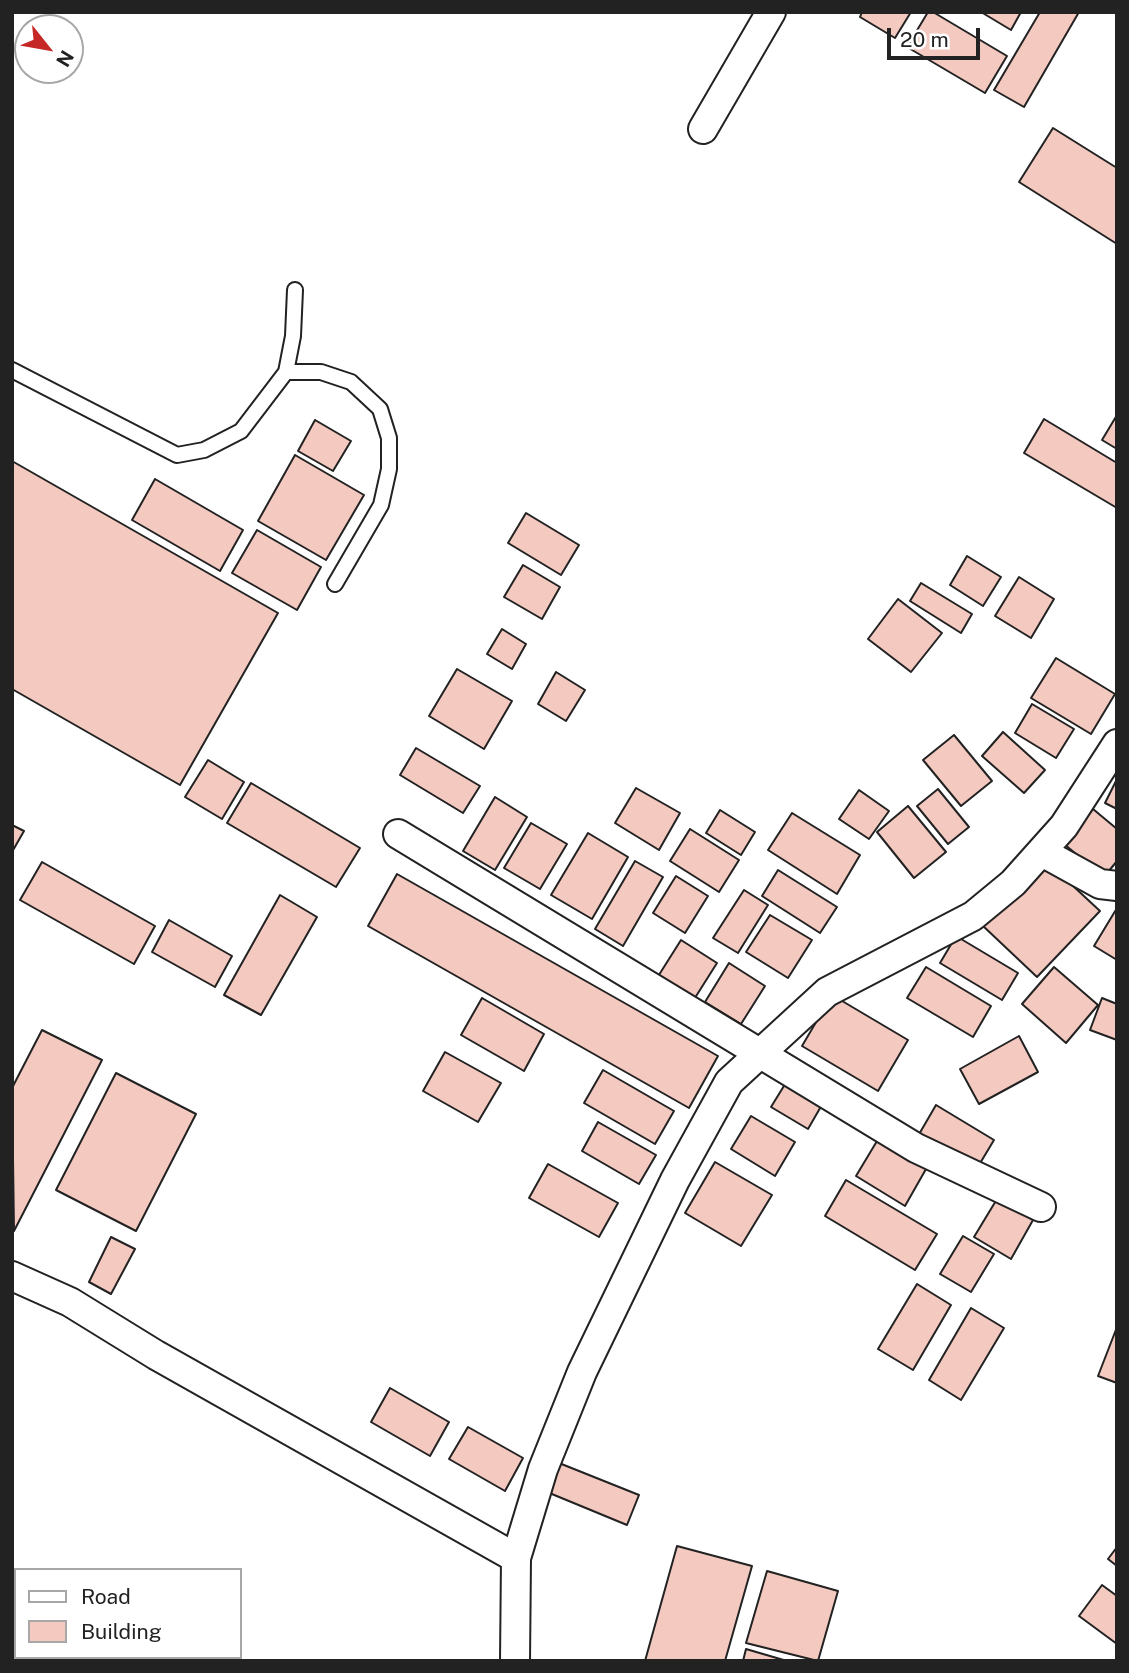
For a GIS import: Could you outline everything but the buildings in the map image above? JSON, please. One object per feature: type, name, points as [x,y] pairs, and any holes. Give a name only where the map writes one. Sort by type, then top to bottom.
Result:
[{"type":"street","points":[[703,129],[771,12]]},
{"type":"street","points":[[515,1661],[516,1558],[543,1469],[582,1372],[709,1115],[729,1082],[827,992],[973,916],[1013,883],[1064,826],[1117,744]]},
{"type":"street","points":[[398,834],[757,1054],[950,1166],[1041,1207]]},
{"type":"street","points":[[1042,852],[1100,884],[1117,886]]},
{"type":"street","points":[[12,1276],[70,1302],[168,1362],[516,1558]]},
{"type":"lane","points":[[12,370],[177,455],[204,450],[241,431],[286,372],[293,336],[295,290]]},
{"type":"lane","points":[[286,372],[321,372],[351,382],[380,409],[390,438],[389,469],[381,505],[335,584]]}]
